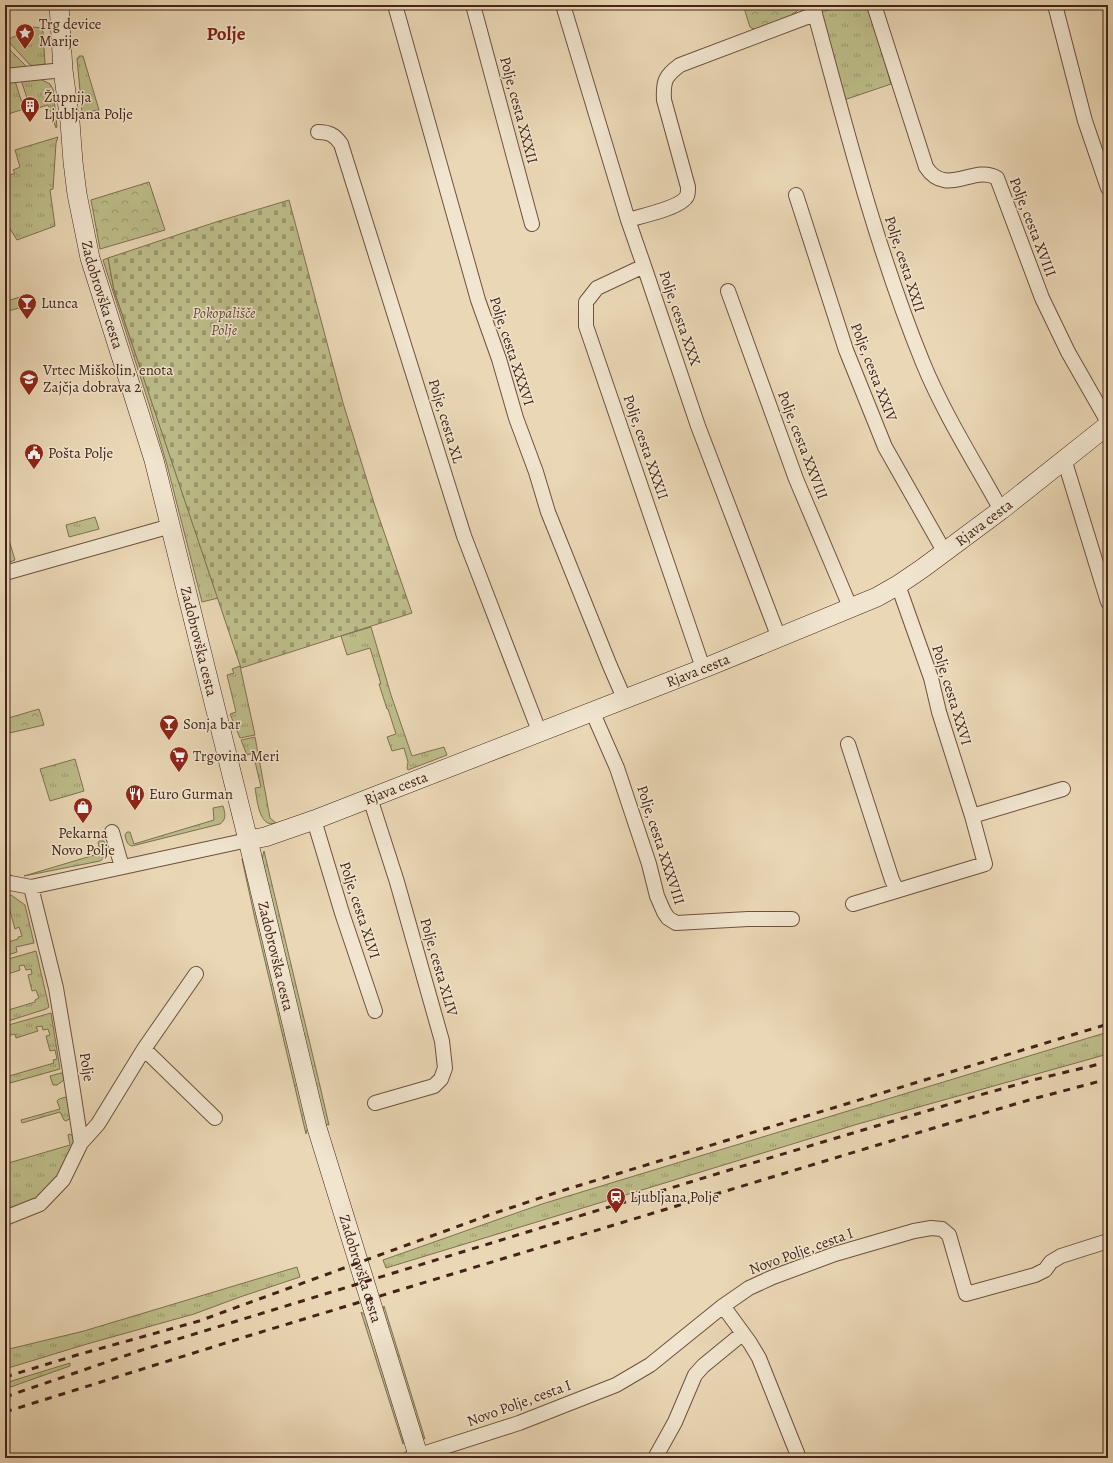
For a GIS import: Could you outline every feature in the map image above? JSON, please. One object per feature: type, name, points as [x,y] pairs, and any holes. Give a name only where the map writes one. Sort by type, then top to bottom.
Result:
[{"type":"main road","name":"Zadobrovška cesta","points":[[59,5],[63,70],[70,122],[73,162],[77,194],[90,258],[154,460],[248,840],[317,1128],[416,1457]]},
{"type":"main road","name":"Rjava cesta","points":[[248,840],[265,837],[314,820],[779,638],[852,609],[877,597],[923,568],[1001,510],[1108,424]]},
{"type":"street","name":"Polje, cesta XXXVI","points":[[395,5],[478,300],[499,359],[516,418],[536,472],[548,512],[624,698]]},
{"type":"street","name":"Polje, cesta XXXII","points":[[473,5],[532,224]]},
{"type":"street","name":"Polje, cesta XXX","points":[[563,5],[628,220],[698,426],[779,638]]},
{"type":"street","name":"Polje, cesta XVIII","points":[[874,5],[926,167],[931,175],[951,182],[973,176],[991,174],[998,178],[1042,298],[1068,352],[1108,424]]},
{"type":"street","points":[[1055,5],[1085,121],[1108,188]]},
{"type":"street","name":"Polje, cesta XXII","points":[[628,220],[669,208],[682,202],[686,197],[688,187],[664,100],[663,88],[666,78],[671,71],[680,65],[815,10],[868,206],[906,322],[938,397],[1001,510]]},
{"type":"street","points":[[5,76],[63,70]]},
{"type":"street","name":"Polje, cesta XL","points":[[318,132],[333,134],[341,144],[464,536],[539,731]]},
{"type":"street","name":"Polje, cesta XXIV","points":[[796,195],[846,350],[885,447],[944,551]]},
{"type":"street","name":"Polje, cesta XXXII","points":[[644,266],[597,288],[586,302],[586,326],[702,668]]},
{"type":"street","name":"Polje, cesta XXVIII","points":[[728,291],[796,479],[852,609]]},
{"type":"street","points":[[1064,459],[1108,602]]},
{"type":"street","points":[[5,573],[171,526]]},
{"type":"street","name":"Polje, cesta XXVI","points":[[853,904],[985,864],[972,816],[939,712],[931,678],[898,585]]},
{"type":"street","name":"Polje, cesta XXXVIII","points":[[592,710],[618,768],[649,864],[657,896],[668,918],[676,923],[748,919],[792,919]]},
{"type":"street","points":[[848,744],[892,880],[897,890]]},
{"type":"street","points":[[972,816],[1063,788]]},
{"type":"street","name":"Polje, cesta XLIV","points":[[370,798],[397,882],[442,1041],[444,1068],[441,1079],[434,1086],[375,1103]]},
{"type":"street","name":"Polje, cesta XLVI","points":[[314,820],[342,913],[375,1011]]},
{"type":"street","points":[[112,832],[122,867]]},
{"type":"street","points":[[5,881],[31,887],[248,840]]},
{"type":"street","name":"Polje","points":[[31,887],[56,988],[70,1065],[81,1143]]},
{"type":"street","points":[[5,1218],[40,1204],[63,1180],[81,1143],[98,1124],[144,1049],[196,974]]},
{"type":"street","points":[[144,1049],[215,1118]]},
{"type":"street","name":"Novo Polje, cesta I","points":[[416,1457],[519,1423],[616,1385],[667,1352],[723,1306],[749,1288],[835,1254],[914,1230],[931,1228],[942,1229],[949,1235],[966,1294],[1045,1270],[1051,1262],[1061,1256],[1108,1241]]},
{"type":"street","points":[[723,1306],[759,1358],[799,1458]]},
{"type":"street","points":[[655,1458],[675,1422],[695,1375],[703,1366],[742,1334]]},
{"type":"green space","points":[[743,5],[800,5],[793,16],[755,30],[750,27]]},
{"type":"green space","points":[[849,5],[866,5],[869,8],[891,84],[844,100],[820,12]]},
{"type":"green space","points":[[34,27],[41,28],[43,32],[45,64],[31,66],[7,40]]},
{"type":"green space","points":[[7,48],[27,67],[5,70],[5,52]]},
{"type":"green space","points":[[79,56],[83,56],[99,110],[82,113],[77,58],[79,58]]},
{"type":"green space","points":[[41,78],[50,84],[53,89],[56,128],[48,105],[31,110],[21,80]]},
{"type":"green space","points":[[15,81],[24,109],[5,115],[5,83]]},
{"type":"green space","points":[[58,137],[56,143],[53,189],[50,190],[55,226],[17,240],[5,221],[5,177],[15,173],[13,170],[20,167],[15,150]]},
{"type":"green space","points":[[149,182],[165,230],[100,249],[91,200]]},
{"type":"green space","name":"Pokopališče Polje","points":[[289,200],[343,403],[374,503],[412,613],[241,668],[114,290],[108,258],[216,222]]},
{"type":"green space","points":[[108,258],[114,290],[218,598],[202,602],[167,465],[103,260]]},
{"type":"green space","points":[[23,296],[26,306],[5,312],[5,298],[7,301]]},
{"type":"green space","points":[[95,517],[99,529],[69,537],[66,525]]},
{"type":"green space","points":[[5,527],[15,560],[8,563],[5,563]]},
{"type":"green space","points":[[371,627],[391,695],[412,756],[444,747],[447,755],[408,770],[408,762],[404,748],[392,751],[387,737],[396,734],[379,684],[381,684],[370,648],[347,655],[341,636]]},
{"type":"green space","points":[[240,666],[255,735],[240,738],[230,714],[236,712],[227,675],[234,673],[232,669]]},
{"type":"green space","points":[[39,709],[44,725],[5,734],[5,719]]},
{"type":"green space","points":[[255,737],[270,818],[276,823],[270,824],[262,817],[255,788],[261,787],[253,753],[247,755],[241,740]]},
{"type":"green space","points":[[75,759],[84,791],[50,801],[40,769]]},
{"type":"green space","points":[[223,806],[225,818],[220,824],[132,846],[129,845],[126,840],[125,835],[127,832],[130,832],[134,844],[214,820],[213,808]]},
{"type":"green space","points":[[99,841],[104,841],[106,850],[103,859],[100,861],[24,876],[101,853],[98,843]]},
{"type":"green space","points":[[264,851],[329,1125],[324,1123],[262,859]]},
{"type":"green space","points":[[242,859],[245,864],[308,1126],[306,1134],[255,919]]},
{"type":"green space","points":[[11,895],[25,905],[34,943],[16,947],[17,952],[5,956],[5,943],[18,939],[18,937],[22,936],[19,927],[15,929],[9,907],[5,904],[5,896]]},
{"type":"green space","points":[[36,951],[49,1007],[5,1022],[5,1011],[35,1002],[35,1000],[39,998],[36,990],[32,991],[28,975],[32,974],[31,969],[26,970],[24,965],[19,966],[20,970],[5,975],[5,960]]},
{"type":"green space","points":[[51,1013],[60,1069],[10,1083],[9,1076],[54,1063],[53,1060],[57,1059],[55,1050],[50,1051],[46,1036],[50,1035],[48,1029],[43,1030],[42,1026],[36,1027],[38,1031],[16,1038],[15,1034],[6,1036],[7,1039],[5,1039],[5,1026]]},
{"type":"green space","points":[[1108,1032],[1108,1054],[858,1124],[386,1268],[383,1260],[542,1204]]},
{"type":"green space","points":[[65,1072],[64,1080],[57,1085],[53,1085],[50,1076]]},
{"type":"green space","points":[[66,1097],[68,1098],[71,1118],[66,1121],[60,1112],[22,1123],[21,1120],[60,1109],[57,1101]]},
{"type":"green space","points":[[69,1134],[74,1136],[75,1144],[58,1177],[37,1199],[5,1213],[5,1164],[70,1145]]},
{"type":"green space","points":[[297,1267],[300,1277],[194,1314],[5,1369],[5,1350],[84,1331]]},
{"type":"green space","points":[[384,1306],[425,1439],[422,1437],[382,1311]]},
{"type":"green space","points":[[361,1312],[367,1316],[403,1438],[403,1444]]},
{"type":"green space","points":[[70,1363],[70,1366],[5,1389],[5,1383]]},
{"type":"railway","points":[[5,1377],[199,1321],[489,1215],[561,1191],[1108,1024]]},
{"type":"railway","points":[[5,1397],[139,1351],[736,1168],[980,1095],[1033,1080],[1108,1062]]},
{"type":"railway","points":[[5,1412],[248,1336],[937,1127],[1108,1079]]},
{"type":"place","name":"Trg device Marije","points":[[25,50]]},
{"type":"place","name":"Župnija Ljubljana Polje","points":[[30,123]]},
{"type":"place","name":"Lunca","points":[[27,320]]},
{"type":"place","name":"Vrtec Miškolin, enota Zajčja dobrava 2","points":[[29,396]]},
{"type":"place","name":"Pošta Polje","points":[[34,470]]},
{"type":"place","name":"Sonja bar","points":[[169,741]]},
{"type":"place","name":"Trgovina Meri","points":[[179,773]]},
{"type":"place","name":"Euro Gurman","points":[[135,811]]},
{"type":"place","name":"Pekarna Novo Polje","points":[[83,824]]},
{"type":"place","name":"Ljubljana Polje","points":[[616,1214]]},
{"type":"district","name":"Polje","points":[[226,33]]}]
